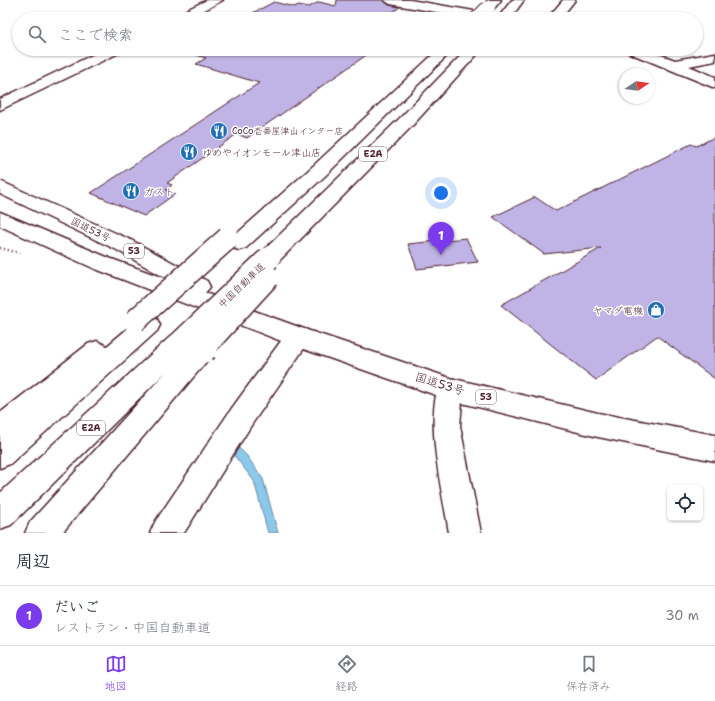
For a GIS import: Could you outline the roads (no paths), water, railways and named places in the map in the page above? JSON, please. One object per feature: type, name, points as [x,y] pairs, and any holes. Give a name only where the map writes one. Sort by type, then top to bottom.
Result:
[{"type":"main road","points":[[192,12],[217,0]]},
{"type":"main road","points":[[390,0],[441,4],[471,12]]},
{"type":"main road","points":[[508,12],[518,0]]},
{"type":"main road","points":[[559,12],[569,0]]},
{"type":"main road","points":[[484,12],[491,4]]},
{"type":"main road","points":[[0,106],[102,56]]},
{"type":"main road","points":[[0,455],[141,323],[234,241],[310,169],[378,116],[440,56]]},
{"type":"main road","points":[[41,533],[192,346],[468,56]]},
{"type":"main road","points":[[650,56],[715,83]]},
{"type":"main road","points":[[674,65],[715,57]]},
{"type":"main road","name":"国道53号","points":[[0,187],[124,245],[263,323]]},
{"type":"main road","name":"国道53号","points":[[0,218],[101,263],[298,337],[450,389],[598,424],[715,448]]},
{"type":"main road","points":[[0,235],[38,243],[101,263]]},
{"type":"main road","points":[[0,429],[141,323]]},
{"type":"main road","points":[[166,533],[242,416],[298,337]]},
{"type":"main road","name":"E2A","points":[[0,514],[192,346]]},
{"type":"main road","points":[[450,389],[446,426],[465,533]]},
{"type":"water","points":[[236,445],[247,456],[263,479],[278,533],[268,533],[254,481],[233,454]]},
{"type":"place","name":"CoCo壱番屋津山インター店","points":[[219,131]]},
{"type":"place","name":"ゆめやイオンモール津山店","points":[[189,152]]},
{"type":"place","name":"ガスト","points":[[131,191]]},
{"type":"place","name":"だいご","points":[[441,255]]},
{"type":"place","name":"ヤマダ電機","points":[[656,310]]}]
